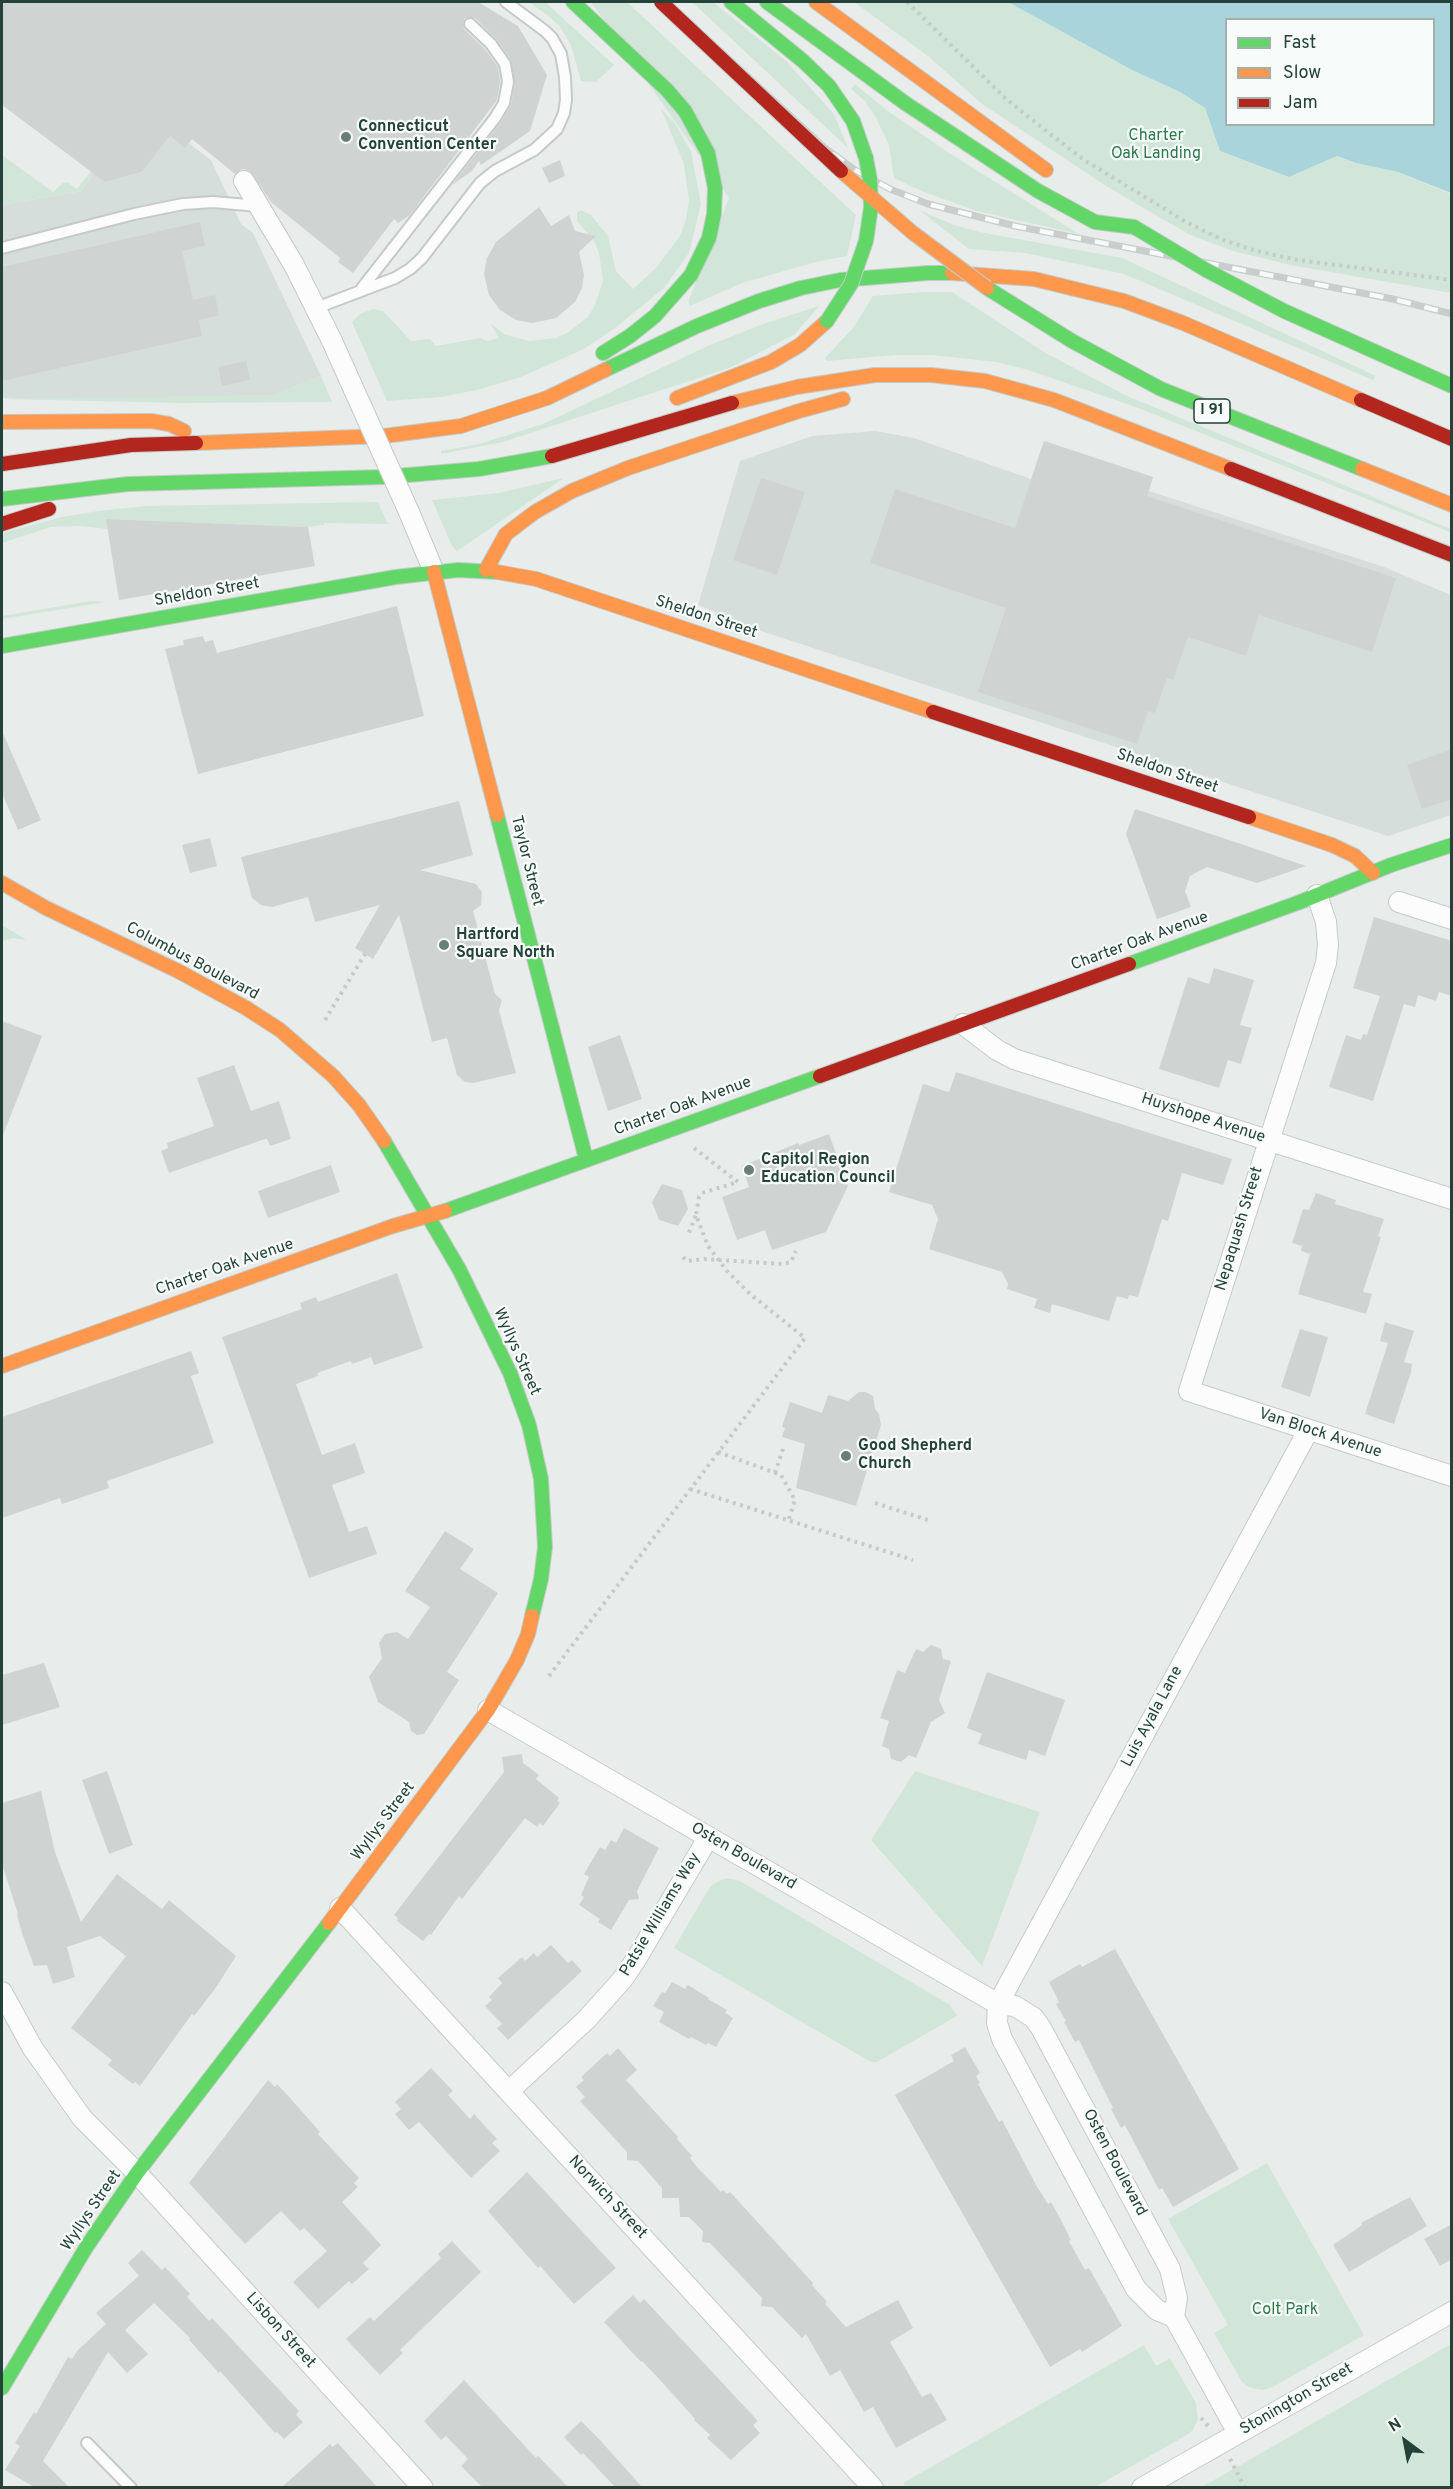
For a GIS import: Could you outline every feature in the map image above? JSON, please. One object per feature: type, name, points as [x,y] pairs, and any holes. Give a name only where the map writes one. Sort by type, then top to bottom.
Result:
[{"type":"main road","points":[[537,402],[591,361],[647,323],[672,299],[691,275],[709,238],[714,214],[715,188],[708,153],[685,111],[667,90],[573,2]]},
{"type":"main road","name":"I 91","points":[[661,2],[868,195],[930,246],[1008,303],[1098,356],[1184,399],[1452,505]]},
{"type":"main road","points":[[661,404],[771,362],[800,345],[827,321],[851,284],[868,234],[871,194],[866,158],[855,127],[837,96],[802,61],[731,2]]},
{"type":"main road","points":[[767,2],[958,139],[1080,215],[1107,225],[1134,227]]},
{"type":"main road","points":[[816,2],[972,118],[1054,175]]},
{"type":"main road","points":[[1107,210],[1271,304],[1452,387]]},
{"type":"main road","points":[[2,464],[80,450],[197,441],[358,437],[423,432],[481,421],[537,402],[697,326],[787,292],[862,277],[946,273],[1034,279],[1124,301],[1183,323],[1452,439]]},
{"type":"main road","points":[[2,499],[64,490],[143,483],[410,476],[479,469],[544,458],[754,398],[845,379],[889,374],[945,375],[1022,390],[1124,427],[1452,555]]},
{"type":"main road","points":[[914,389],[946,389],[999,395],[1022,390]]},
{"type":"main road","points":[[486,570],[506,534],[535,512],[572,491],[627,468],[799,411],[856,396]]},
{"type":"main road","points":[[2,422],[151,421],[174,426],[197,441]]},
{"type":"main road","points":[[544,458],[612,424]]},
{"type":"main road","points":[[2,524],[49,509],[121,494],[143,483]]},
{"type":"main road","name":"Sheldon Street","points":[[2,646],[434,572],[486,570],[506,572],[536,579],[1332,845],[1351,854],[1373,873]]},
{"type":"main road","name":"Taylor Street","points":[[434,572],[586,1159]]},
{"type":"main road","name":"Charter Oak Avenue","points":[[2,1366],[393,1226],[464,1205],[1452,845]]},
{"type":"main road","name":"Columbus Boulevard","points":[[2,883],[46,908],[211,988],[280,1030],[333,1076],[359,1105],[382,1137],[428,1216]]},
{"type":"main road","name":"Wyllys Street","points":[[2,2388],[87,2246],[137,2174],[488,1710],[517,1660],[535,1609],[545,1547],[541,1479],[529,1425],[510,1373],[459,1269],[428,1216]]},
{"type":"street","points":[[244,181],[294,265],[316,308],[434,572]]},
{"type":"street","name":"Nepaquash Street","points":[[1189,1391],[1326,963],[1328,945],[1326,922],[1317,895]]},
{"type":"street","points":[[1399,902],[1452,919]]},
{"type":"street","name":"Huyshope Avenue","points":[[963,1024],[1014,1059],[1452,1199]]},
{"type":"street","name":"Van Block Avenue","points":[[1189,1391],[1452,1476]]},
{"type":"street","name":"Luis Ayala Lane","points":[[998,2004],[1308,1431]]},
{"type":"street","name":"Osten Boulevard","points":[[488,1710],[998,2004],[1015,2006],[1026,2011],[1041,2028],[1170,2269],[1177,2298],[1174,2317],[1238,2433]]},
{"type":"street","name":"Patsie Williams Way","points":[[509,2091],[586,2020],[622,1980],[708,1838]]},
{"type":"street","name":"Norwich Street","points":[[340,1908],[873,2487]]},
{"type":"street","name":"Lisbon Street","points":[[2,1992],[32,2047],[82,2118],[137,2174],[423,2487]]},
{"type":"street","points":[[998,2004],[997,2023],[1002,2039],[1136,2289],[1157,2310],[1174,2317]]},
{"type":"street","name":"Stonington Street","points":[[1142,2487],[1452,2312]]},
{"type":"lane","points":[[316,308],[400,276],[414,266],[480,183],[495,171],[534,150],[547,140],[559,125],[565,109],[566,90],[560,50],[544,31],[506,2]]},
{"type":"lane","points":[[362,290],[495,118],[504,103],[508,81],[505,64],[491,44],[470,24]]},
{"type":"lane","points":[[2,248],[134,214],[183,204],[213,202],[259,207]]},
{"type":"lane","points":[[87,2443],[131,2487]]},
{"type":"path","points":[[907,2],[1006,99],[1045,130],[1093,166],[1186,222],[1221,239],[1256,251],[1298,260],[1452,280]]},
{"type":"path","points":[[325,1020],[365,954]]},
{"type":"path","points":[[688,1235],[702,1193],[738,1182],[694,1148]]},
{"type":"path","points":[[549,1676],[805,1338],[750,1294],[717,1259],[708,1246],[696,1215]]},
{"type":"path","points":[[683,1257],[687,1261],[717,1259],[782,1264],[791,1262],[796,1251]]},
{"type":"path","points":[[775,1473],[784,1446]]},
{"type":"path","points":[[718,1452],[781,1475],[795,1500],[789,1519]]},
{"type":"path","points":[[690,1488],[913,1560]]},
{"type":"path","points":[[874,1503],[931,1521]]},
{"type":"shaded area","points":[[170,136],[185,147],[189,143],[211,160],[241,224],[253,233],[321,376],[275,395],[53,400],[2,398],[2,205],[81,191],[94,173],[105,182],[142,172]]},
{"type":"shaded area","points":[[875,431],[914,438],[1031,479],[1044,441],[1153,477],[1149,491],[1384,567],[1451,595],[1451,815],[1388,836],[715,616],[716,612],[698,605],[740,461],[812,436]]},
{"type":"green space","points":[[529,2],[545,2],[614,65],[596,82],[581,81],[571,45],[560,27]]},
{"type":"green space","points":[[591,2],[627,2],[856,215],[847,256],[816,262],[742,283],[690,306],[688,302],[729,198]]},
{"type":"green space","points":[[692,2],[713,2],[786,61],[834,114],[848,148]]},
{"type":"green space","name":"Charter Oak Landing","points":[[854,2],[1008,2],[1132,70],[1180,92],[1205,108],[1220,151],[1289,177],[1337,156],[1356,163],[1398,172],[1451,194],[1451,293],[1290,265],[1233,251],[1190,235],[1106,186],[982,104],[928,56]]},
{"type":"green space","points":[[855,84],[885,109],[949,153],[1079,234],[977,211],[924,192],[894,178],[889,145],[865,101],[851,89]]},
{"type":"green space","points":[[661,109],[674,122],[691,151],[701,204],[689,253],[664,288],[615,328],[584,349],[521,377],[477,390],[441,397],[387,401],[352,322],[360,314],[373,309],[383,311],[411,341],[430,339],[436,346],[480,338],[487,341],[499,338],[490,323],[504,334],[529,341],[555,338],[567,333],[588,317],[595,305],[603,280],[599,253],[594,241],[577,221],[577,213],[581,210],[591,215],[608,236],[616,271],[633,289],[656,268],[680,236],[689,201],[684,164]]},
{"type":"green space","points":[[2,155],[53,192],[67,182],[77,189],[91,171],[94,173],[81,191],[2,205]]},
{"type":"green space","points":[[919,210],[954,225],[980,232],[1122,258],[1376,376],[1373,380],[1124,274],[1025,253],[969,249]]},
{"type":"green space","points":[[952,292],[1044,352],[1127,396],[1451,529],[1450,532],[1133,406],[1025,369],[996,362],[932,355],[896,355],[827,361],[825,358],[853,328],[873,296]]},
{"type":"green space","points":[[819,306],[795,334],[732,367],[503,442],[441,454],[441,451],[479,444],[543,424],[712,344]]},
{"type":"green space","points":[[321,376],[332,402],[182,403],[2,399],[275,395]]},
{"type":"green space","points":[[564,478],[457,551],[452,546],[432,500],[498,493]]},
{"type":"green space","points":[[378,502],[388,524],[324,523],[324,525],[308,527],[107,519],[108,529],[77,526],[51,527],[2,543],[2,533],[62,517],[98,511],[146,506]]},
{"type":"green space","points":[[91,601],[106,602],[2,619],[2,616]]},
{"type":"green space","points":[[2,925],[26,940],[13,938],[2,941]]},
{"type":"green space","points":[[915,1771],[1040,1812],[982,1966],[871,1840]]},
{"type":"green space","points":[[726,1878],[740,1881],[950,2005],[957,2016],[877,2062],[871,2062],[674,1948],[708,1890],[713,1884]]},
{"type":"green space","name":"Colt Park","points":[[1267,2163],[1364,2335],[1271,2388],[1262,2390],[1248,2387],[1242,2382],[1214,2333],[1228,2325],[1168,2219]]},
{"type":"green space","points":[[1451,2344],[1451,2487],[1202,2487]]},
{"type":"green space","points":[[1144,2345],[1156,2366],[1170,2358],[1196,2403],[1198,2419],[1193,2430],[1187,2435],[1095,2487],[907,2488],[903,2483]]},
{"type":"water","points":[[1008,2],[1451,2],[1451,193],[1398,172],[1356,163],[1337,156],[1289,177],[1220,151],[1205,108],[1180,92],[1132,70]]},
{"type":"building","name":"Connecticut Convention Center","points":[[2,2],[478,2],[518,26],[547,75],[530,131],[481,165],[479,161],[472,171],[452,185],[501,122],[511,105],[515,83],[511,60],[497,40],[475,18],[465,18],[464,29],[485,49],[498,67],[500,82],[497,100],[410,215],[398,223],[394,219],[353,273],[338,262],[340,258],[271,202],[250,171],[243,169],[235,174],[192,139],[185,148],[170,136],[142,172],[105,182],[2,105]]},
{"type":"building","points":[[560,160],[565,176],[549,183],[542,168]]},
{"type":"building","points":[[539,207],[551,226],[569,215],[575,231],[596,236],[579,252],[584,275],[582,288],[575,302],[556,318],[532,323],[516,320],[500,310],[489,295],[484,274],[487,258],[496,242]]},
{"type":"building","points":[[200,222],[205,246],[182,251],[193,300],[215,295],[219,315],[199,320],[202,336],[2,381],[2,267]]},
{"type":"building","points":[[246,361],[250,380],[222,386],[218,367]]},
{"type":"building","points":[[1044,441],[1153,477],[1147,496],[1396,578],[1372,652],[1259,615],[1246,656],[1188,637],[1173,680],[1167,678],[1155,713],[1148,711],[1137,744],[978,692],[1006,608],[870,563],[895,489],[1015,528]]},
{"type":"building","points":[[761,478],[805,492],[777,575],[733,560]]},
{"type":"building","points":[[106,519],[308,527],[315,566],[119,600]]},
{"type":"building","points":[[397,606],[424,716],[198,774],[165,649],[184,645],[183,640],[203,636],[205,642],[213,640],[217,653]]},
{"type":"building","points":[[2,731],[41,820],[18,830],[2,793]]},
{"type":"building","points":[[1452,749],[1452,799],[1422,809],[1407,765]]},
{"type":"building","name":"Hartford Square North","points":[[459,801],[473,855],[420,870],[476,884],[482,892],[481,905],[473,911],[495,994],[502,1000],[499,1011],[516,1073],[473,1083],[465,1082],[457,1075],[447,1038],[432,1042],[399,915],[373,959],[355,948],[380,905],[315,922],[308,897],[272,907],[261,905],[252,898],[241,857]]},
{"type":"building","points":[[1135,809],[1306,866],[1257,883],[1207,867],[1190,876],[1185,891],[1191,907],[1157,919],[1126,834]]},
{"type":"building","points":[[210,838],[217,866],[190,873],[182,845]]},
{"type":"building","points":[[1374,917],[1452,941],[1452,996],[1439,992],[1436,1001],[1418,995],[1415,1007],[1404,1004],[1373,1101],[1329,1087],[1346,1035],[1361,1040],[1363,1034],[1367,1035],[1380,996],[1353,988]]},
{"type":"building","points":[[1214,968],[1254,980],[1240,1025],[1252,1028],[1241,1064],[1228,1060],[1219,1088],[1159,1069],[1188,977],[1209,984]]},
{"type":"building","points":[[2,1021],[42,1036],[3,1135],[2,1134]]},
{"type":"building","points":[[620,1035],[642,1099],[608,1111],[588,1047]]},
{"type":"building","points":[[234,1065],[251,1111],[279,1101],[291,1139],[270,1146],[267,1139],[262,1140],[169,1173],[161,1151],[168,1148],[167,1143],[214,1126],[197,1078]]},
{"type":"building","points":[[956,1072],[1232,1159],[1223,1185],[1182,1173],[1168,1221],[1162,1219],[1138,1297],[1129,1295],[1128,1299],[1117,1296],[1109,1321],[1052,1304],[1050,1313],[1034,1308],[1037,1299],[1007,1289],[1008,1284],[1002,1272],[929,1249],[938,1219],[932,1205],[889,1192],[923,1084],[949,1092]]},
{"type":"building","points":[[829,1134],[848,1186],[826,1232],[772,1250],[765,1230],[737,1240],[722,1197],[749,1187],[742,1166],[798,1143],[799,1145]]},
{"type":"building","points":[[331,1165],[340,1192],[268,1218],[258,1191]]},
{"type":"building","points":[[662,1184],[682,1190],[688,1209],[678,1226],[659,1220],[652,1202]]},
{"type":"building","points":[[1316,1193],[1336,1200],[1335,1204],[1384,1219],[1378,1236],[1381,1237],[1363,1292],[1372,1294],[1366,1314],[1298,1294],[1310,1254],[1301,1251],[1302,1246],[1292,1243],[1303,1209],[1309,1210]]},
{"type":"building","points":[[397,1273],[423,1348],[374,1365],[371,1357],[352,1364],[351,1361],[317,1373],[318,1376],[296,1384],[322,1455],[355,1443],[365,1473],[332,1485],[349,1532],[367,1526],[377,1554],[309,1578],[222,1337],[302,1309],[300,1303],[316,1297],[318,1302]]},
{"type":"building","points":[[1385,1322],[1414,1331],[1404,1362],[1412,1364],[1411,1372],[1394,1424],[1365,1414],[1388,1343],[1380,1341]]},
{"type":"building","points":[[1300,1329],[1328,1337],[1310,1397],[1281,1387]]},
{"type":"building","points":[[191,1351],[199,1373],[191,1376],[214,1443],[107,1481],[109,1488],[62,1504],[60,1498],[2,1518],[2,1417]]},
{"type":"building","name":"Good Shepherd Church","points":[[859,1392],[866,1392],[873,1396],[881,1425],[856,1506],[796,1488],[805,1444],[782,1437],[785,1428],[782,1427],[790,1402],[822,1413],[828,1395],[848,1401]]},
{"type":"building","points":[[445,1531],[474,1549],[460,1569],[498,1593],[447,1672],[459,1680],[424,1734],[417,1735],[411,1731],[409,1722],[378,1702],[369,1677],[382,1658],[379,1643],[385,1634],[397,1632],[408,1639],[430,1607],[405,1591]]},
{"type":"building","points":[[931,1645],[941,1649],[943,1659],[951,1661],[939,1700],[945,1713],[931,1722],[916,1758],[909,1755],[901,1762],[891,1759],[889,1749],[882,1746],[889,1721],[880,1718],[897,1670],[905,1673],[916,1649],[923,1652]]},
{"type":"building","points":[[44,1663],[60,1707],[2,1725],[2,1675]]},
{"type":"building","points":[[987,1672],[1065,1700],[1045,1756],[1029,1750],[1026,1760],[978,1744],[982,1734],[967,1728]]},
{"type":"building","points":[[522,1754],[523,1763],[539,1775],[536,1779],[559,1798],[557,1801],[560,1803],[543,1826],[540,1823],[537,1827],[525,1818],[462,1899],[459,1896],[431,1935],[429,1934],[423,1941],[397,1921],[398,1918],[394,1915],[504,1772],[502,1757]]},
{"type":"building","points":[[107,1771],[133,1845],[109,1854],[82,1780]]},
{"type":"building","points":[[41,1791],[55,1852],[81,1922],[117,1874],[162,1909],[169,1900],[236,1956],[215,1989],[194,2016],[192,2014],[140,2086],[135,2082],[133,2084],[108,2065],[112,2060],[71,2028],[126,1956],[100,1936],[67,1947],[75,1977],[53,1984],[47,1965],[34,1966],[22,1933],[2,1864],[2,1803]]},
{"type":"building","points":[[624,1828],[659,1848],[637,1891],[639,1899],[629,1900],[611,1930],[598,1922],[600,1919],[579,1905],[584,1897],[581,1895],[589,1877],[584,1874],[600,1847],[605,1850],[611,1840],[616,1843]]},
{"type":"building","points":[[551,1945],[568,1963],[572,1960],[582,1971],[508,2040],[497,2028],[502,2024],[485,2006],[492,2000],[489,1997],[502,1983],[498,1978],[522,1957],[525,1961],[534,1953],[537,1957]]},
{"type":"building","points":[[1115,1949],[1239,2169],[1173,2207],[1162,2188],[1159,2190],[1125,2125],[1121,2128],[1079,2040],[1075,2042],[1064,2022],[1066,2021],[1056,2004],[1059,2002],[1049,1982],[1080,1964],[1082,1967]]},
{"type":"building","points":[[672,1982],[685,1989],[688,1985],[727,2010],[725,2013],[733,2018],[716,2047],[708,2043],[706,2045],[691,2037],[689,2039],[659,2022],[664,2012],[653,2006]]},
{"type":"building","points":[[965,2047],[980,2073],[976,2076],[980,2083],[978,2084],[999,2122],[1002,2120],[1036,2185],[1048,2204],[1051,2202],[1061,2220],[1071,2240],[1069,2241],[1085,2270],[1089,2268],[1122,2326],[1082,2352],[1080,2349],[1050,2367],[895,2095],[954,2061],[951,2055]]},
{"type":"building","points":[[618,2048],[637,2070],[626,2080],[678,2137],[677,2139],[692,2156],[690,2158],[697,2167],[721,2192],[723,2190],[727,2194],[730,2192],[813,2283],[812,2285],[827,2302],[825,2304],[846,2327],[898,2300],[913,2328],[890,2342],[922,2397],[931,2393],[947,2420],[896,2448],[873,2407],[864,2412],[840,2370],[830,2376],[806,2334],[802,2338],[772,2307],[761,2306],[762,2298],[710,2243],[702,2242],[703,2231],[689,2217],[680,2217],[679,2198],[662,2198],[662,2188],[638,2161],[627,2160],[627,2152],[580,2101],[585,2097],[576,2087],[584,2080],[581,2077],[607,2053],[610,2056]]},
{"type":"building","points":[[431,2068],[453,2091],[448,2095],[470,2119],[474,2114],[497,2139],[492,2143],[500,2151],[471,2178],[419,2122],[409,2130],[395,2114],[401,2109],[395,2102]]},
{"type":"building","points":[[268,2080],[275,2087],[277,2084],[291,2099],[320,2132],[318,2134],[359,2178],[354,2183],[358,2187],[342,2202],[381,2245],[363,2263],[369,2269],[352,2284],[349,2281],[318,2309],[293,2282],[327,2251],[304,2228],[300,2231],[281,2211],[245,2244],[189,2183]]},
{"type":"building","points":[[527,2172],[616,2268],[574,2304],[540,2266],[538,2268],[488,2211]]},
{"type":"building","points":[[1410,2197],[1427,2226],[1349,2272],[1333,2245],[1362,2225],[1361,2223]]},
{"type":"building","points":[[1452,2224],[1452,2259],[1440,2266],[1424,2239]]},
{"type":"building","points":[[452,2241],[481,2272],[400,2350],[403,2353],[380,2375],[346,2339],[370,2317],[374,2321],[441,2258],[438,2254]]},
{"type":"building","points":[[142,2250],[162,2270],[165,2267],[190,2294],[187,2297],[209,2321],[212,2318],[299,2411],[296,2415],[303,2422],[284,2439],[277,2432],[275,2433],[189,2340],[190,2338],[154,2303],[125,2330],[148,2354],[127,2373],[108,2352],[43,2461],[69,2487],[34,2487],[5,2470],[20,2446],[15,2443],[34,2412],[36,2414],[68,2357],[72,2359],[78,2350],[106,2324],[96,2313],[139,2276],[128,2263]]},
{"type":"building","points":[[633,2295],[640,2303],[644,2299],[758,2421],[753,2425],[760,2433],[731,2460],[707,2438],[710,2435],[604,2322]]},
{"type":"building","points":[[464,2380],[536,2458],[538,2456],[568,2487],[482,2487],[461,2466],[468,2459],[446,2436],[441,2440],[424,2421]]},
{"type":"building","points":[[581,2421],[642,2487],[615,2487],[583,2453],[581,2455],[564,2437]]},
{"type":"building","points":[[338,2443],[377,2487],[282,2487],[330,2444],[332,2447]]},
{"type":"railway","points":[[667,2],[825,148],[855,170],[890,189],[928,204],[1015,226],[1393,299],[1452,314]]},
{"type":"traffic: fast","points":[[573,2],[667,90],[685,111],[708,153],[715,188],[714,214],[709,238],[691,275],[655,316],[630,336],[603,353]]},
{"type":"traffic: fast","points":[[731,2],[803,61],[829,86],[853,121],[866,158]]},
{"type":"traffic: fast","points":[[767,2],[905,103],[1038,191],[1095,222],[1134,227]]},
{"type":"traffic: fast","points":[[827,321],[851,284],[866,241],[871,207],[866,158]]},
{"type":"traffic: fast","points":[[1134,227],[1206,270],[1284,311],[1452,386]]},
{"type":"traffic: fast","points":[[605,370],[697,326],[759,301],[801,288],[840,280],[952,273]]},
{"type":"traffic: fast","points":[[987,288],[1072,341],[1161,389],[1362,469]]},
{"type":"traffic: fast","points":[[2,499],[128,484],[384,477],[479,469],[552,456]]},
{"type":"traffic: fast","points":[[2,646],[396,577],[458,570],[497,572]]},
{"type":"traffic: fast","points":[[497,815],[586,1159]]},
{"type":"traffic: fast","points":[[1129,964],[1300,902],[1391,865],[1452,845]]},
{"type":"traffic: fast","points":[[445,1211],[820,1076]]},
{"type":"traffic: fast","points":[[384,1141],[459,1269],[510,1373],[529,1425],[541,1479],[545,1547],[541,1579],[532,1616]]},
{"type":"traffic: fast","points":[[2,2388],[87,2246],[137,2173],[329,1923]]},
{"type":"traffic: slow","points":[[816,2],[1046,170]]},
{"type":"traffic: slow","points":[[841,171],[913,233],[987,288]]},
{"type":"traffic: slow","points":[[952,273],[1034,279],[1124,301],[1183,323],[1361,400]]},
{"type":"traffic: slow","points":[[677,398],[771,362],[800,345],[827,321]]},
{"type":"traffic: slow","points":[[196,443],[384,436],[461,426],[547,398],[605,370]]},
{"type":"traffic: slow","points":[[732,403],[797,387],[875,375],[931,375],[985,381],[1054,400],[1231,469]]},
{"type":"traffic: slow","points":[[486,570],[506,534],[535,512],[572,491],[628,468],[799,411],[843,399]]},
{"type":"traffic: slow","points":[[2,422],[151,421],[169,424],[184,431]]},
{"type":"traffic: slow","points":[[1362,469],[1452,505]]},
{"type":"traffic: slow","points":[[434,572],[497,815]]},
{"type":"traffic: slow","points":[[497,572],[536,579],[933,712]]},
{"type":"traffic: slow","points":[[1249,817],[1332,845],[1355,856],[1373,873]]},
{"type":"traffic: slow","points":[[2,883],[46,908],[178,971],[246,1008],[280,1030],[333,1076],[359,1105],[384,1141]]},
{"type":"traffic: slow","points":[[2,1366],[393,1226],[445,1211]]},
{"type":"traffic: slow","points":[[329,1923],[488,1710],[517,1660],[528,1634],[532,1616]]},
{"type":"traffic: jam","points":[[661,2],[841,171]]},
{"type":"traffic: jam","points":[[1361,400],[1452,439]]},
{"type":"traffic: jam","points":[[552,456],[732,403]]},
{"type":"traffic: jam","points":[[2,464],[131,445],[196,443]]},
{"type":"traffic: jam","points":[[1231,469],[1452,555]]},
{"type":"traffic: jam","points":[[2,524],[49,509]]},
{"type":"traffic: jam","points":[[933,712],[1249,817]]},
{"type":"traffic: jam","points":[[820,1076],[1129,964]]},
{"type":"place","name":"Connecticut Convention Center","points":[[346,137]]},
{"type":"place","name":"Hartford Square North","points":[[444,945]]},
{"type":"place","name":"Capitol Region Education Council","points":[[749,1170]]},
{"type":"place","name":"Good Shepherd Church","points":[[846,1456]]}]
